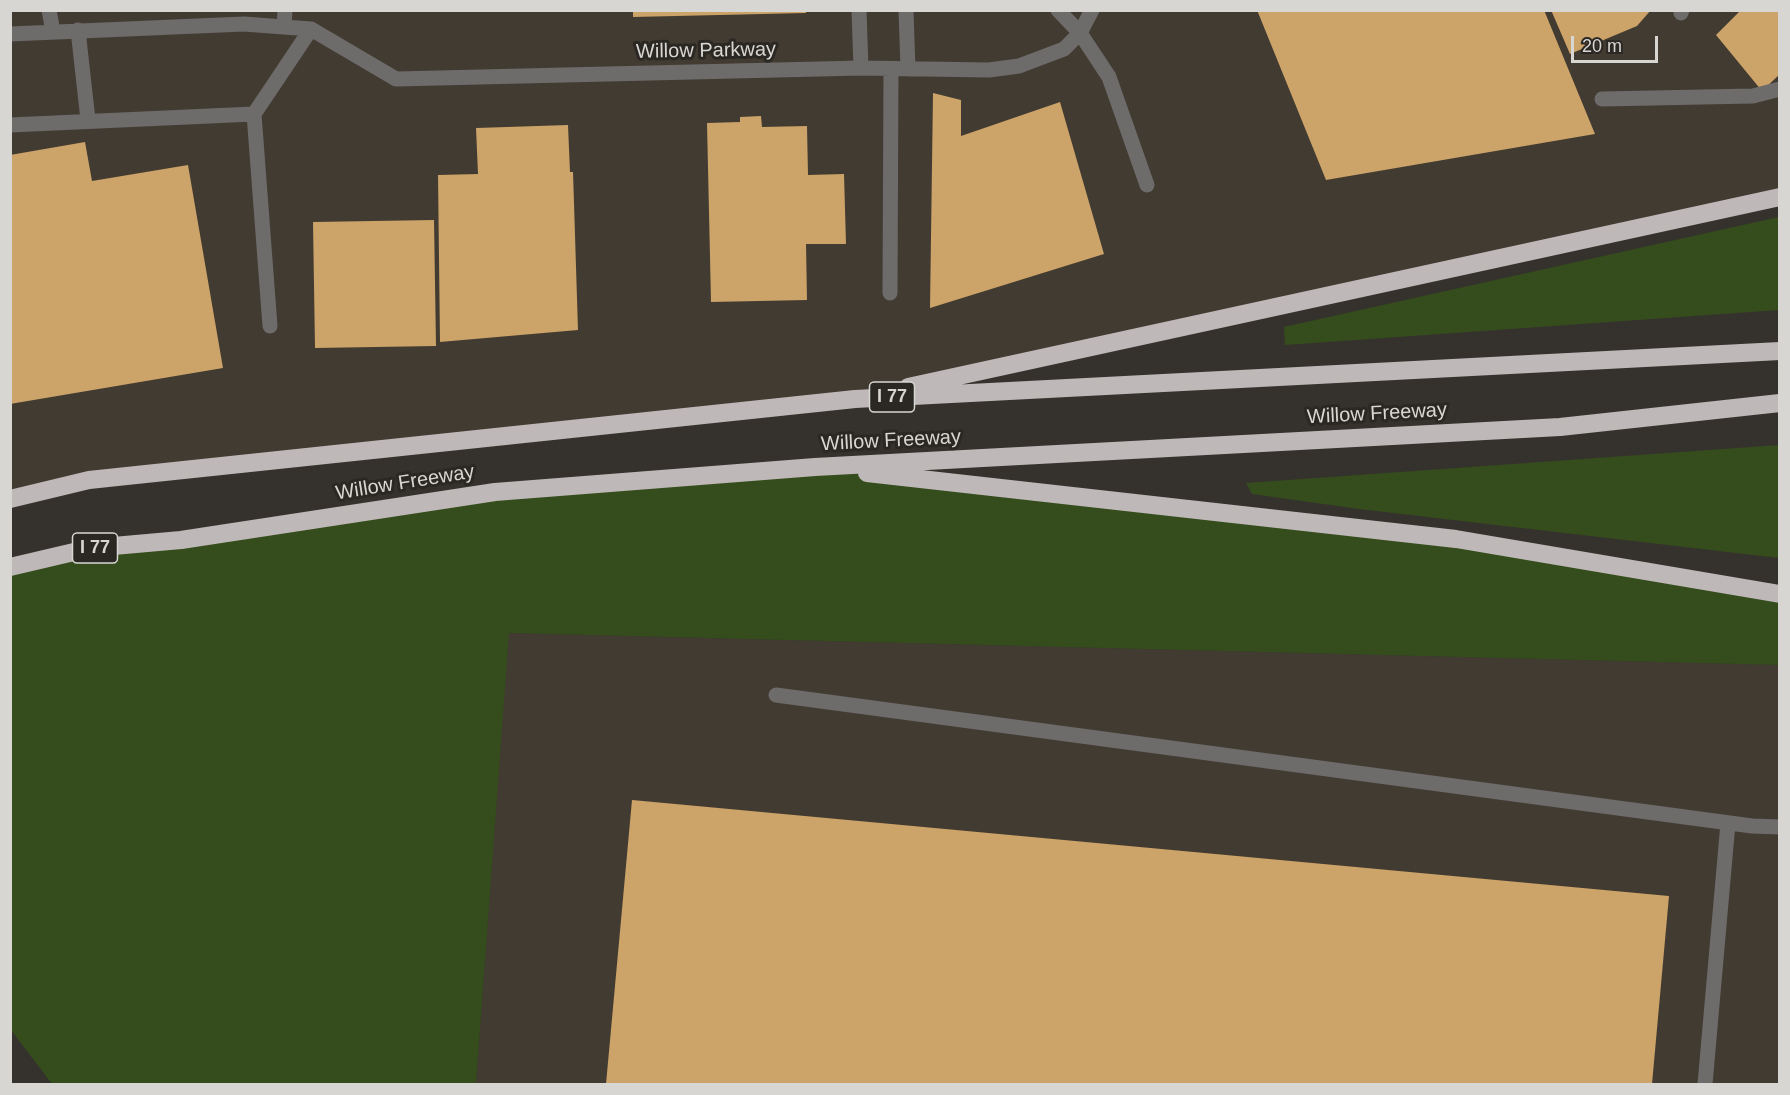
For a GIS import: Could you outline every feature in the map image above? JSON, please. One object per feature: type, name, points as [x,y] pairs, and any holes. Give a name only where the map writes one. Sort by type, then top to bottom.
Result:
[{"type":"highway","points":[[855,399],[1779,197]]},
{"type":"highway","name":"Willow Freeway","points":[[10,499],[89,480],[855,399],[1779,351]]},
{"type":"highway","name":"Willow Freeway","points":[[10,567],[91,548],[181,540],[495,492],[815,467],[1560,427],[1779,403]]},
{"type":"highway","points":[[815,467],[1456,539],[1779,594]]},
{"type":"street","points":[[49,10],[53,32]]},
{"type":"street","points":[[284,27],[285,10]]},
{"type":"street","points":[[860,10],[861,68]]},
{"type":"street","points":[[906,10],[908,69]]},
{"type":"street","points":[[1058,10],[1080,33],[1109,77],[1147,185]]},
{"type":"street","name":"Willow Parkway","points":[[311,29],[396,80],[861,68],[989,70],[1019,66],[1064,49],[1080,33],[1092,10]]},
{"type":"street","points":[[10,34],[244,24],[311,29],[254,114],[270,326]]},
{"type":"street","points":[[78,30],[88,120]]},
{"type":"street","points":[[890,293],[891,69]]},
{"type":"street","points":[[1602,99],[1753,96],[1779,89]]},
{"type":"street","points":[[10,125],[254,114]]},
{"type":"street","points":[[776,695],[1728,823],[1779,827]]},
{"type":"street","points":[[1705,1084],[1728,823]]},
{"type":"shaded area","points":[[10,11],[1779,11],[1779,197],[855,399],[89,480],[11,499]]},
{"type":"shaded area","points":[[508,633],[1779,665],[1779,1084],[476,1084]]},
{"type":"green space","points":[[1779,217],[1779,310],[1285,345],[1284,327]]},
{"type":"green space","points":[[1779,445],[1779,558],[1359,509],[1252,494],[1246,483]]},
{"type":"green space","points":[[815,467],[1456,539],[1779,594],[1779,665],[509,633],[476,1084],[52,1084],[11,1030],[11,567],[495,492]]},
{"type":"building","points":[[633,10],[806,10],[806,13],[633,17]]},
{"type":"building","points":[[1257,10],[1544,10],[1595,134],[1326,180]]},
{"type":"building","points":[[1551,10],[1651,10],[1637,26],[1570,54]]},
{"type":"building","points":[[1741,10],[1780,10],[1780,74],[1762,91],[1716,35]]},
{"type":"building","points":[[933,93],[961,100],[961,136],[1060,102],[1104,254],[930,308]]},
{"type":"building","points":[[761,116],[762,127],[807,126],[808,175],[844,174],[846,244],[806,244],[807,300],[711,302],[707,123],[740,122],[740,117]]},
{"type":"building","points":[[568,125],[570,172],[573,172],[578,330],[440,342],[438,175],[478,174],[476,128]]},
{"type":"building","points":[[85,142],[92,181],[188,165],[223,368],[10,404],[10,155]]},
{"type":"building","points":[[434,220],[436,346],[315,348],[313,222]]},
{"type":"building","points":[[632,800],[1669,896],[1652,1084],[606,1084]]}]
